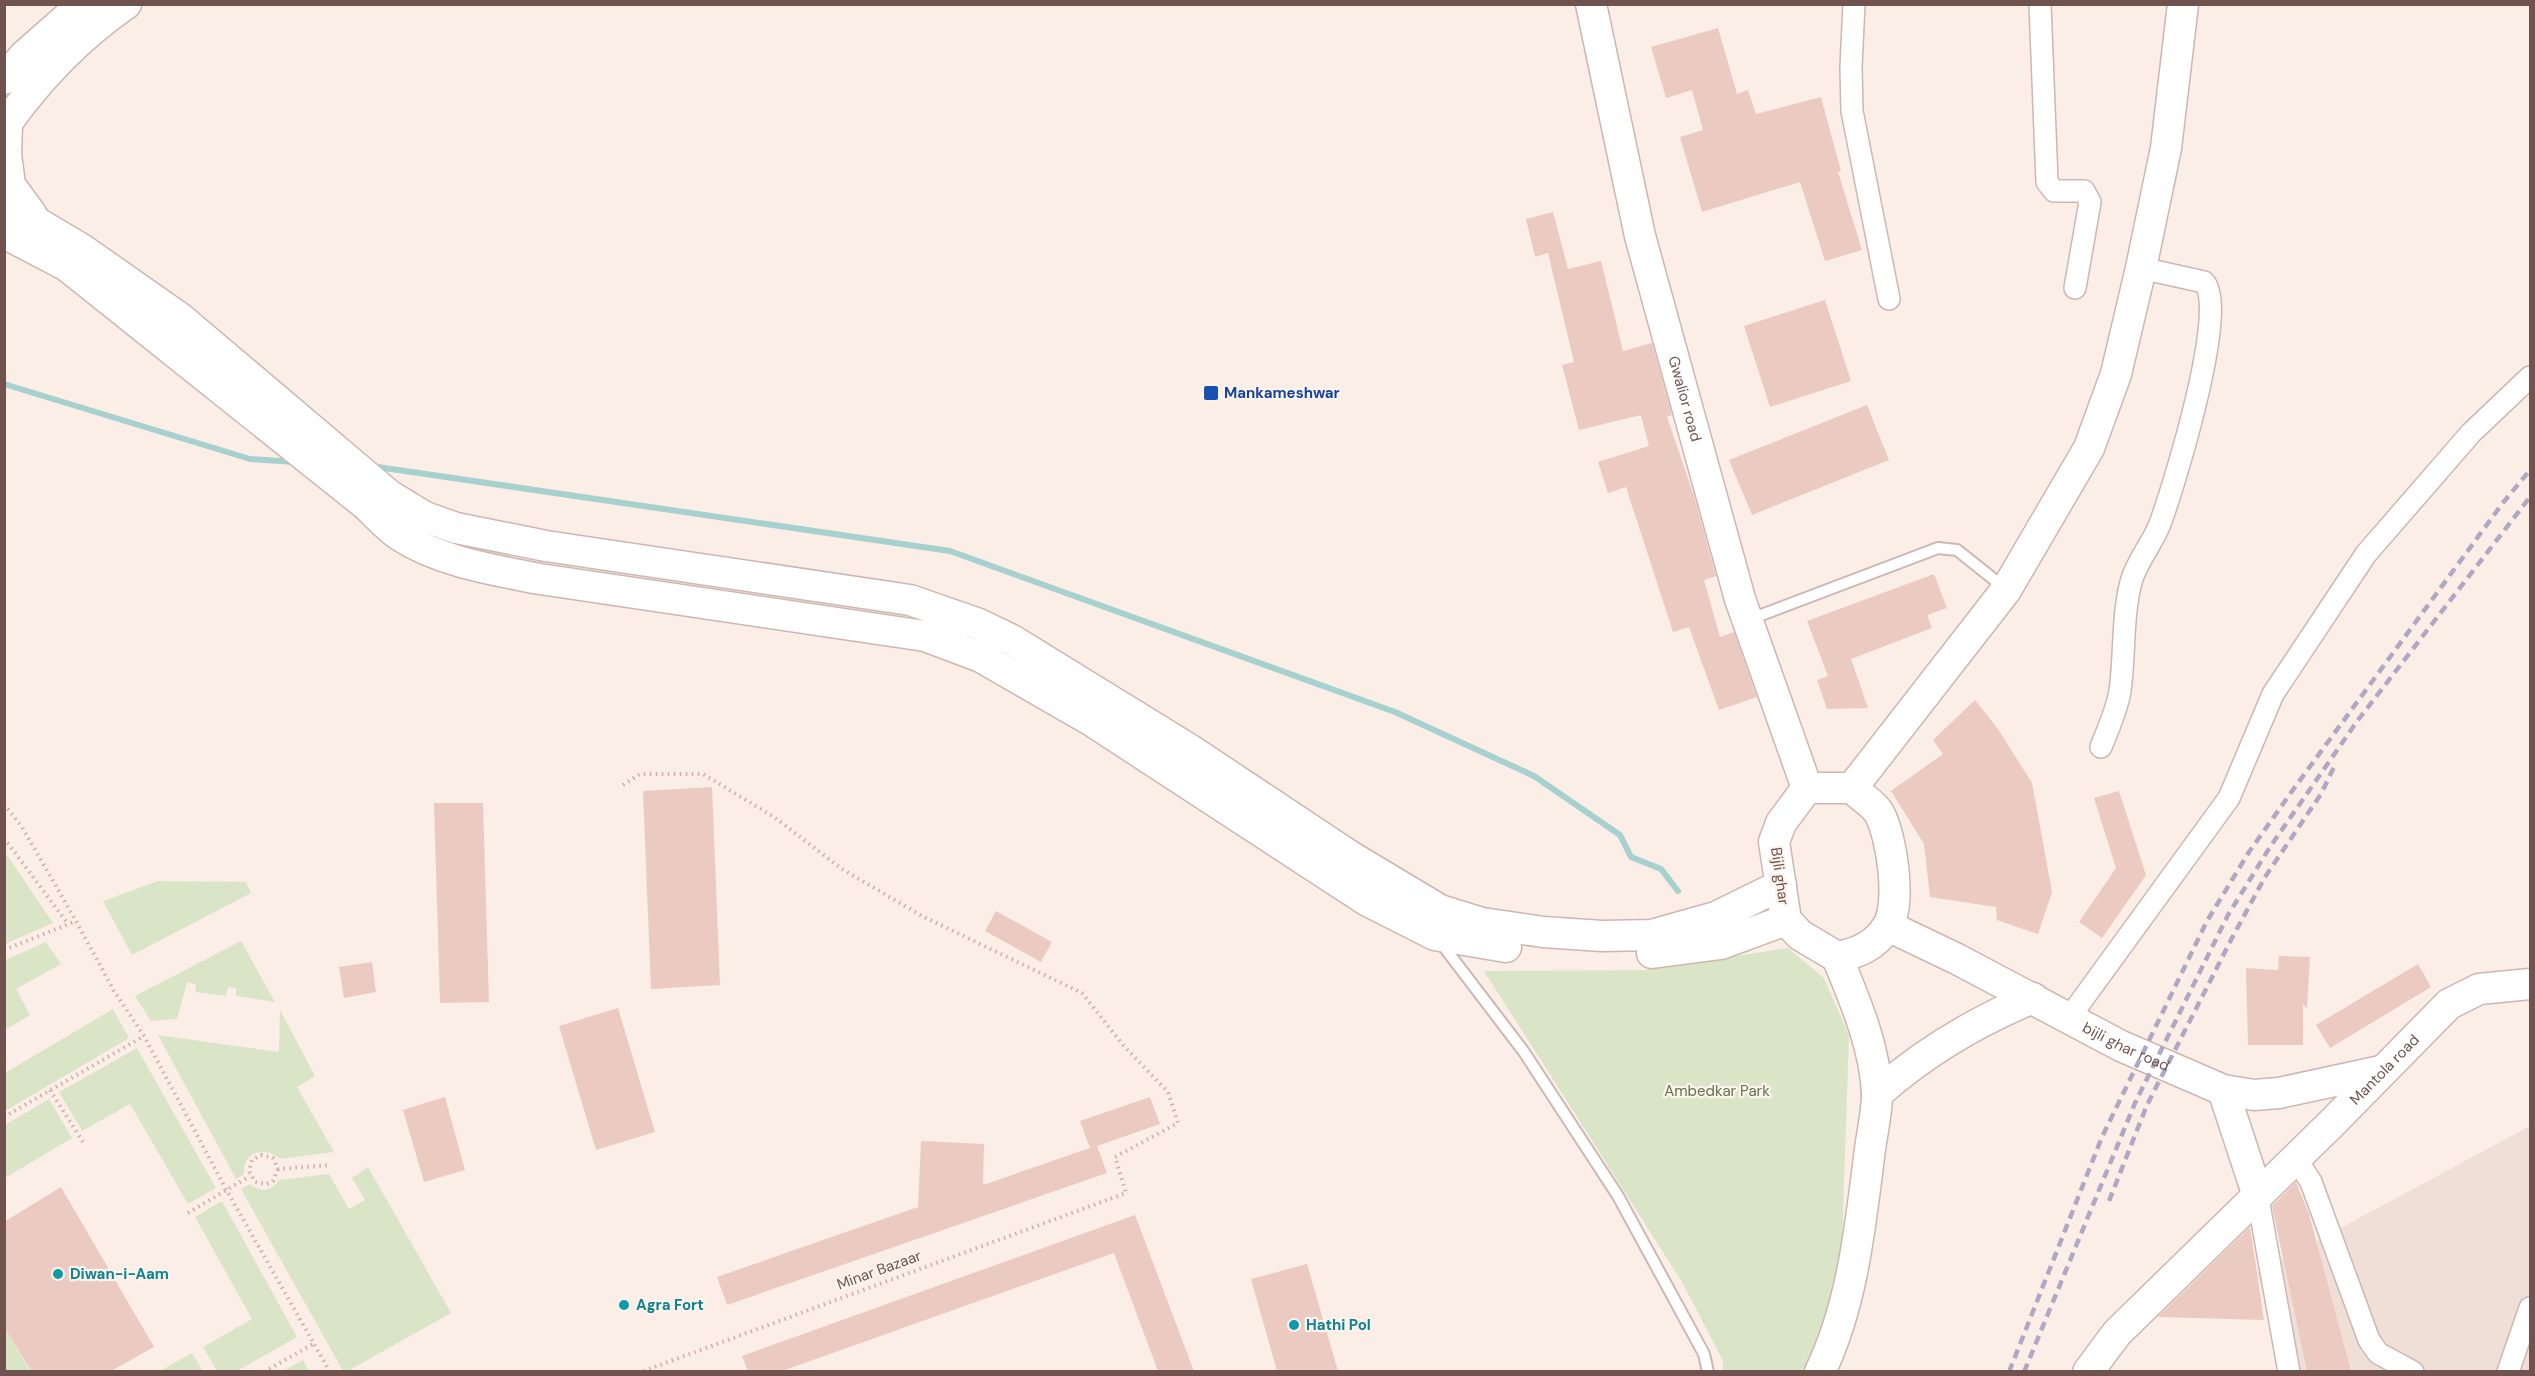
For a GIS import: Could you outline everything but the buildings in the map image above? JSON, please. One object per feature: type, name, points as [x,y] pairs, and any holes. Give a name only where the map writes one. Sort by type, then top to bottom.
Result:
[{"type":"main road","points":[[4,79],[24,56],[83,4]]},
{"type":"main road","points":[[36,220],[10,185],[5,125],[49,70],[87,34],[126,4]]},
{"type":"main road","name":"Gwalior road","points":[[1591,4],[1640,236],[1748,620],[1807,788]]},
{"type":"main road","points":[[1852,788],[2006,590],[2089,448],[2116,374],[2141,268],[2166,148],[2183,4]]},
{"type":"main road","points":[[4,203],[83,249],[170,311],[211,363]]},
{"type":"main road","points":[[4,233],[67,266],[211,363],[377,500],[397,534],[417,546],[488,569],[540,579],[925,636],[957,631],[1012,640],[1440,910],[1482,923],[1543,932],[1602,936],[1652,935],[1716,917],[1781,885]]},
{"type":"main road","points":[[377,500],[456,528],[546,546],[910,600],[957,631],[981,657],[1092,721],[1366,900],[1435,935],[1535,951],[1628,956],[1721,944],[1786,920]]},
{"type":"main road","points":[[540,579],[546,546]]},
{"type":"main road","points":[[1807,788],[1852,788],[1879,812],[1890,846],[1895,892],[1888,926],[1862,952],[1838,957],[1864,1026],[1877,1094],[1851,1278],[1827,1357],[1820,1371]]},
{"type":"main road","name":"Bijli ghar","points":[[1807,788],[1781,823],[1774,842],[1786,920],[1800,935],[1838,957]]},
{"type":"main road","name":"bijli ghar road","points":[[1888,926],[2033,998],[2121,1046],[2223,1090],[2254,1095],[2279,1093],[2381,1071]]},
{"type":"main road","name":"Mantola road","points":[[2088,1371],[2117,1333],[2381,1071],[2461,996],[2479,989],[2530,984]]},
{"type":"main road","points":[[1877,1094],[1907,1068],[1982,1022],[2033,998]]},
{"type":"main road","points":[[2223,1090],[2257,1193]]},
{"type":"street","points":[[1854,4],[1851,67],[1852,111],[1889,300]]},
{"type":"street","points":[[2040,4],[2047,182],[2054,191],[2084,191],[2090,202],[2074,288]]},
{"type":"street","points":[[2102,747],[2119,696],[2131,582],[2161,521],[2197,401],[2204,369],[2211,299],[2204,282],[2141,268]]},
{"type":"street","points":[[2069,1018],[2229,798],[2272,694],[2366,554],[2471,433],[2530,377]]},
{"type":"street","points":[[2295,1157],[2315,1192],[2369,1340],[2379,1353],[2413,1371]]},
{"type":"street","points":[[2257,1193],[2289,1371]]},
{"type":"street","points":[[2508,1371],[2530,1308]]},
{"type":"lane","points":[[1748,620],[1938,548],[1957,550],[2006,590]]},
{"type":"lane","points":[[1435,935],[1524,1052],[1618,1196],[1704,1354],[1708,1371]]},
{"type":"path","name":"Minar Bazaar","points":[[623,785],[640,774],[702,774],[774,818],[842,869],[882,893],[922,916],[1082,993],[1123,1045],[1168,1092],[1178,1123],[1115,1157],[1126,1193],[641,1371]]},
{"type":"path","points":[[4,804],[22,827],[114,991],[144,1036],[227,1191],[330,1371]]},
{"type":"path","points":[[4,838],[68,924]]},
{"type":"path","points":[[4,950],[76,921]]},
{"type":"path","points":[[4,1117],[144,1036]]},
{"type":"path","points":[[50,1090],[83,1142]]},
{"type":"path","points":[[261,1155],[273,1158],[278,1169],[277,1176],[267,1184],[255,1182],[250,1176],[249,1165],[261,1155]]},
{"type":"path","points":[[278,1169],[331,1166]]},
{"type":"path","points":[[188,1213],[250,1176]]},
{"type":"path","points":[[264,1371],[313,1344]]},
{"type":"shaded area","points":[[2530,1126],[2530,1371],[2287,1371],[2257,1273]]},
{"type":"green space","points":[[7,855],[53,923],[5,944],[4,856]]},
{"type":"green space","points":[[158,881],[246,882],[251,893],[132,955],[103,901]]},
{"type":"green space","points":[[241,941],[275,1002],[236,996],[236,988],[228,987],[226,996],[195,992],[196,984],[187,982],[177,1019],[151,1021],[135,996]]},
{"type":"green space","points":[[46,942],[61,964],[16,989],[30,1015],[5,1030],[5,960]]},
{"type":"green space","name":"Ambedkar Park","points":[[1788,948],[1824,978],[1849,1035],[1842,1243],[1829,1318],[1804,1371],[1723,1371],[1723,1361],[1682,1282],[1484,971],[1645,970]]},
{"type":"green space","points":[[113,1009],[129,1038],[5,1111],[5,1073]]},
{"type":"green space","points":[[280,1010],[315,1076],[297,1087],[334,1152],[280,1159],[268,1153],[256,1153],[247,1160],[244,1174],[236,1179],[158,1035],[279,1052]]},
{"type":"green space","points":[[137,1048],[216,1188],[188,1204],[130,1104],[82,1131],[59,1092]]},
{"type":"green space","points":[[49,1099],[72,1138],[5,1178],[5,1125]]},
{"type":"green space","points":[[368,1167],[451,1313],[348,1371],[343,1371],[241,1189],[250,1184],[258,1189],[266,1190],[273,1187],[279,1180],[329,1174],[349,1209],[365,1200],[352,1178]]},
{"type":"green space","points":[[222,1201],[297,1337],[237,1371],[217,1371],[203,1347],[252,1319],[195,1217]]},
{"type":"green space","points":[[5,1329],[30,1371],[5,1371]]},
{"type":"green space","points":[[192,1353],[203,1371],[160,1371]]},
{"type":"green space","points":[[303,1360],[309,1371],[283,1371]]},
{"type":"waterway","points":[[4,384],[250,459],[295,462]]},
{"type":"waterway","points":[[371,466],[950,551],[1395,712],[1534,776],[1620,835],[1631,857],[1661,869],[1678,891]]},
{"type":"railway","points":[[2009,1372],[2102,1137],[2207,921],[2249,852],[2295,787],[2502,504],[2530,470]]},
{"type":"railway","points":[[2024,1372],[2135,1103],[2228,915],[2270,847],[2358,720],[2530,497]]},
{"type":"railway","points":[[2109,1201],[2147,1105],[2232,938],[2265,877],[2321,794],[2335,765]]},
{"type":"place","name":"Mankameshwar","points":[[1211,393]]},
{"type":"place","name":"Diwan-i-Aam","points":[[58,1274]]},
{"type":"place","name":"Agra Fort","points":[[624,1305]]},
{"type":"place","name":"Hathi Pol","points":[[1294,1325]]}]
